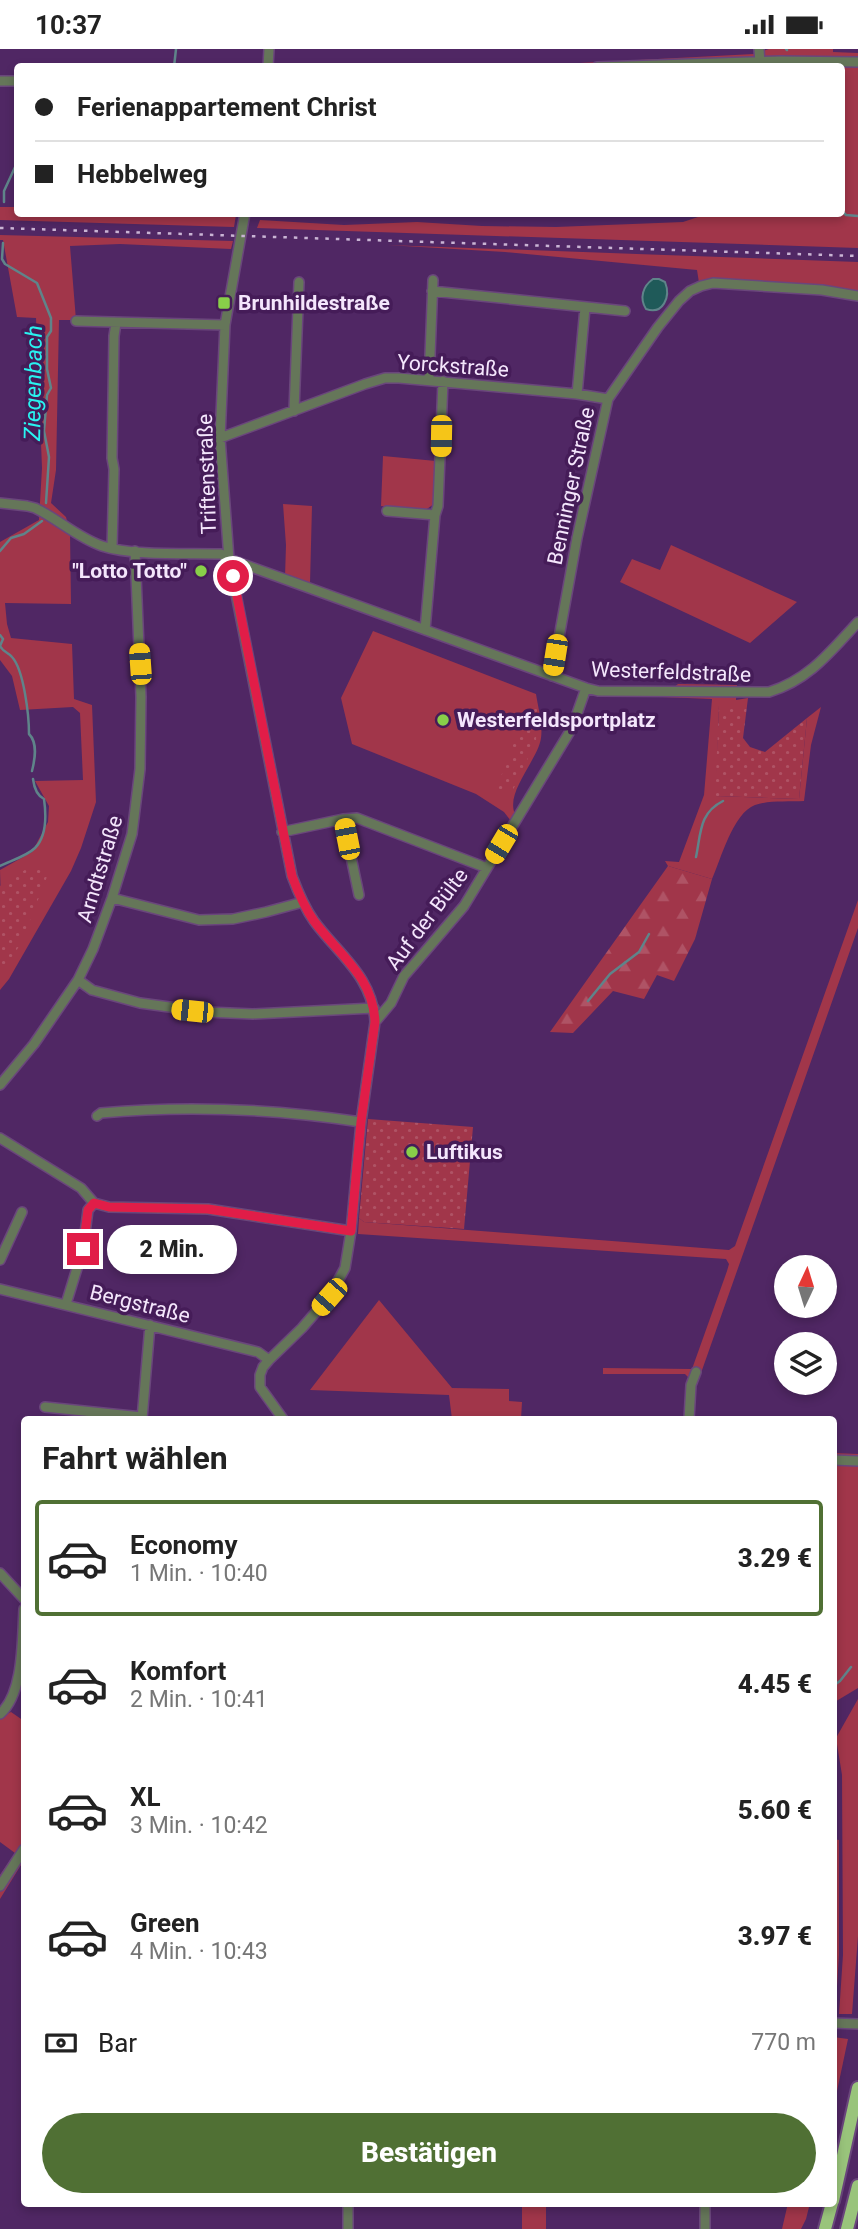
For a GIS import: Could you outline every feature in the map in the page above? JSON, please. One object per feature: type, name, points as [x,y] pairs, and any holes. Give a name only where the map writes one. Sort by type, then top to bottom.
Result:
[{"type":"highway","points":[[837,2184],[858,2088]]},
{"type":"highway","points":[[846,2229],[858,2186]]},
{"type":"highway","points":[[825,2229],[832,2207]]},
{"type":"street","points":[[758,49],[760,62]]},
{"type":"street","points":[[727,63],[858,62]]},
{"type":"street","name":"Triftenstraße","points":[[244,217],[225,325],[220,438],[229,559],[292,876],[303,902],[327,938],[365,983],[374,1008],[375,1022],[345,1268],[329,1297],[269,1360]]},
{"type":"street","points":[[429,380],[433,280]]},
{"type":"street","points":[[293,411],[299,282]]},
{"type":"street","name":"Benninger Straße","points":[[552,676],[577,538],[608,399],[658,327],[690,291],[713,283],[822,290],[858,296]]},
{"type":"street","points":[[432,291],[625,311]]},
{"type":"street","points":[[577,394],[585,308]]},
{"type":"street","points":[[75,321],[225,325]]},
{"type":"street","points":[[112,548],[112,422],[116,323]]},
{"type":"street","name":"Yorckstraße","points":[[220,438],[385,378],[443,381],[608,399]]},
{"type":"street","points":[[425,630],[438,506],[443,381]]},
{"type":"street","name":"Westerfeldstraße","points":[[0,503],[35,509],[90,541],[112,548],[221,554],[598,691],[769,692],[788,686],[808,674],[857,625]]},
{"type":"street","points":[[387,511],[435,515]]},
{"type":"street","name":"Arndtstraße","points":[[0,1085],[34,1044],[78,980],[112,898],[132,834],[140,769],[141,675],[135,551]]},
{"type":"street","name":"Auf der Bülte","points":[[375,1022],[391,1003],[404,977],[416,961],[464,906],[572,729],[586,688]]},
{"type":"street","points":[[282,832],[357,818],[487,868]]},
{"type":"street","points":[[343,819],[359,895]]},
{"type":"street","points":[[112,898],[199,920],[233,919],[303,902]]},
{"type":"street","points":[[78,980],[92,990],[140,1003],[206,1012],[253,1014],[374,1008]]},
{"type":"street","points":[[97,1116],[101,1113],[154,1108],[214,1108],[361,1122]]},
{"type":"street","points":[[0,1138],[81,1188],[94,1203],[109,1207],[208,1209],[351,1231]]},
{"type":"street","points":[[66,1304],[83,1249],[88,1210],[94,1203]]},
{"type":"street","points":[[0,1260],[22,1212]]},
{"type":"street","name":"Bergstraße","points":[[0,1289],[258,1352],[269,1360]]},
{"type":"street","points":[[142,1416],[150,1325]]},
{"type":"street","points":[[269,1360],[260,1375],[260,1387],[278,1416]]},
{"type":"street","points":[[689,1416],[691,1385],[696,1372]]},
{"type":"street","points":[[45,1407],[124,1416]]},
{"type":"street","points":[[837,1460],[858,1461]]},
{"type":"street","points":[[0,1573],[21,1596]]},
{"type":"street","points":[[0,1714],[9,1704],[16,1687],[21,1652]]},
{"type":"street","points":[[0,1886],[21,1854]]},
{"type":"street","points":[[837,2023],[858,2024]]},
{"type":"street","points":[[348,2207],[348,2229]]},
{"type":"street","points":[[705,2207],[705,2229]]},
{"type":"green space","points":[[769,49],[833,49],[833,52],[858,53],[858,248],[257,228],[260,220],[344,225],[417,222],[556,227],[683,222],[698,217],[845,217],[845,63],[580,63],[754,54]]},
{"type":"green space","points":[[0,207],[14,207],[14,217],[236,217],[234,227],[0,220]]},
{"type":"green space","points":[[0,235],[233,241],[231,249],[120,244],[70,246],[76,320],[59,320],[56,470],[51,503],[66,517],[70,533],[71,604],[5,603],[11,638],[72,644],[74,699],[92,705],[96,802],[71,871],[0,990],[0,974],[3,974],[0,870],[32,852],[48,822],[49,806],[35,781],[83,780],[80,713],[73,707],[20,710],[12,676],[0,660],[0,542],[39,520],[42,468],[36,318],[17,317]]},
{"type":"green space","points":[[387,245],[858,262],[858,298],[714,286],[700,289],[697,270],[505,252]]},
{"type":"green space","points":[[383,456],[436,461],[434,504],[424,511],[381,506]]},
{"type":"green space","points":[[283,504],[312,506],[310,584],[285,577]]},
{"type":"green space","points":[[671,545],[797,602],[750,643],[620,582],[632,559],[660,570]]},
{"type":"green space","name":"Westerfeldsportplatz","points":[[373,631],[536,694],[541,738],[514,796],[515,814],[511,821],[504,812],[476,794],[352,744],[341,698]]},
{"type":"green space","points":[[678,684],[737,685],[736,700],[748,698],[747,706],[719,706],[716,796],[799,799],[807,718],[821,707],[811,745],[804,801],[767,802],[747,810],[734,827],[712,879],[668,866],[665,861],[679,862],[704,795],[712,699],[662,697]]},
{"type":"green space","points":[[528,705],[537,709],[536,741],[513,790],[504,794],[495,792]]},
{"type":"green space","points":[[719,706],[747,706],[743,738],[750,747],[765,752],[807,718],[799,799],[715,796]]},
{"type":"green space","points":[[31,866],[50,869],[22,941],[3,974],[0,974],[0,886]]},
{"type":"green space","points":[[668,866],[712,879],[695,939],[674,981],[657,975],[644,999],[613,991],[573,1033],[550,1032]]},
{"type":"green space","points":[[858,900],[858,928],[701,1373],[689,1378],[685,1374],[603,1374],[603,1368],[692,1369],[727,1271],[729,1264],[726,1259],[358,1234],[359,1218],[364,1222],[729,1250],[735,1246]]},
{"type":"green space","points":[[368,1119],[473,1127],[464,1229],[364,1222],[359,1218]]},
{"type":"green space","points":[[379,1300],[452,1388],[509,1389],[509,1401],[522,1402],[521,1416],[452,1416],[449,1395],[310,1390]]},
{"type":"green space","points":[[837,1453],[858,1454],[858,1688],[837,1701]]},
{"type":"green space","points":[[858,1699],[858,1936],[852,2014],[839,2014],[843,1955],[842,1775],[837,1736]]},
{"type":"green space","points":[[0,1712],[11,1712],[21,1719],[21,1865],[0,1899],[0,1875],[15,1853],[0,1842]]},
{"type":"green space","points":[[837,1840],[839,1840],[837,1986]]},
{"type":"green space","points":[[837,2038],[848,2039],[837,2091]]},
{"type":"green space","points":[[522,2207],[546,2207],[546,2229],[522,2229]]},
{"type":"green space","points":[[787,2207],[809,2207],[801,2229],[782,2229]]},
{"type":"shaded area","points":[[653,279],[665,282],[667,293],[661,307],[652,310],[646,309],[643,297],[645,289]]},
{"type":"waterway","name":"Ziegenbach","points":[[174,63],[176,49]]},
{"type":"waterway","name":"Ziegenbach","points":[[4,202],[4,191],[14,169]]},
{"type":"waterway","points":[[845,214],[858,216]]},
{"type":"waterway","name":"Ziegenbach","points":[[3,243],[2,259],[5,264],[37,283],[51,318],[51,331],[47,337],[47,369],[51,388],[47,395],[44,431],[49,457],[46,503]]},
{"type":"waterway","name":"Ziegenbach","points":[[0,551],[11,538],[24,534],[42,521]]},
{"type":"waterway","name":"Ziegenbach","points":[[0,635],[3,639],[0,646],[16,663],[23,682],[29,734],[35,746],[32,771]]},
{"type":"waterway","name":"Ziegenbach","points":[[0,866],[32,851],[42,837],[44,799],[36,791],[33,779]]},
{"type":"waterway","points":[[696,857],[705,818],[709,811],[723,801]]},
{"type":"waterway","points":[[588,1001],[610,974],[639,952],[649,934]]},
{"type":"waterway","points":[[837,1683],[851,1667]]},
{"type":"railway","points":[[0,228],[858,256]]},
{"type":"place","name":"Brunhildestraße","points":[[224,303]]},
{"type":"place","name":"\"Lotto Totto\"","points":[[201,571]]},
{"type":"place","name":"Westerfeldsportplatz","points":[[443,720]]},
{"type":"place","name":"Luftikus","points":[[412,1152]]},
{"type":"route","points":[[83,1249],[88,1210],[94,1203],[109,1207],[208,1209],[351,1231],[361,1122],[375,1022],[374,1008],[365,983],[312,918],[292,876],[233,576]]}]
